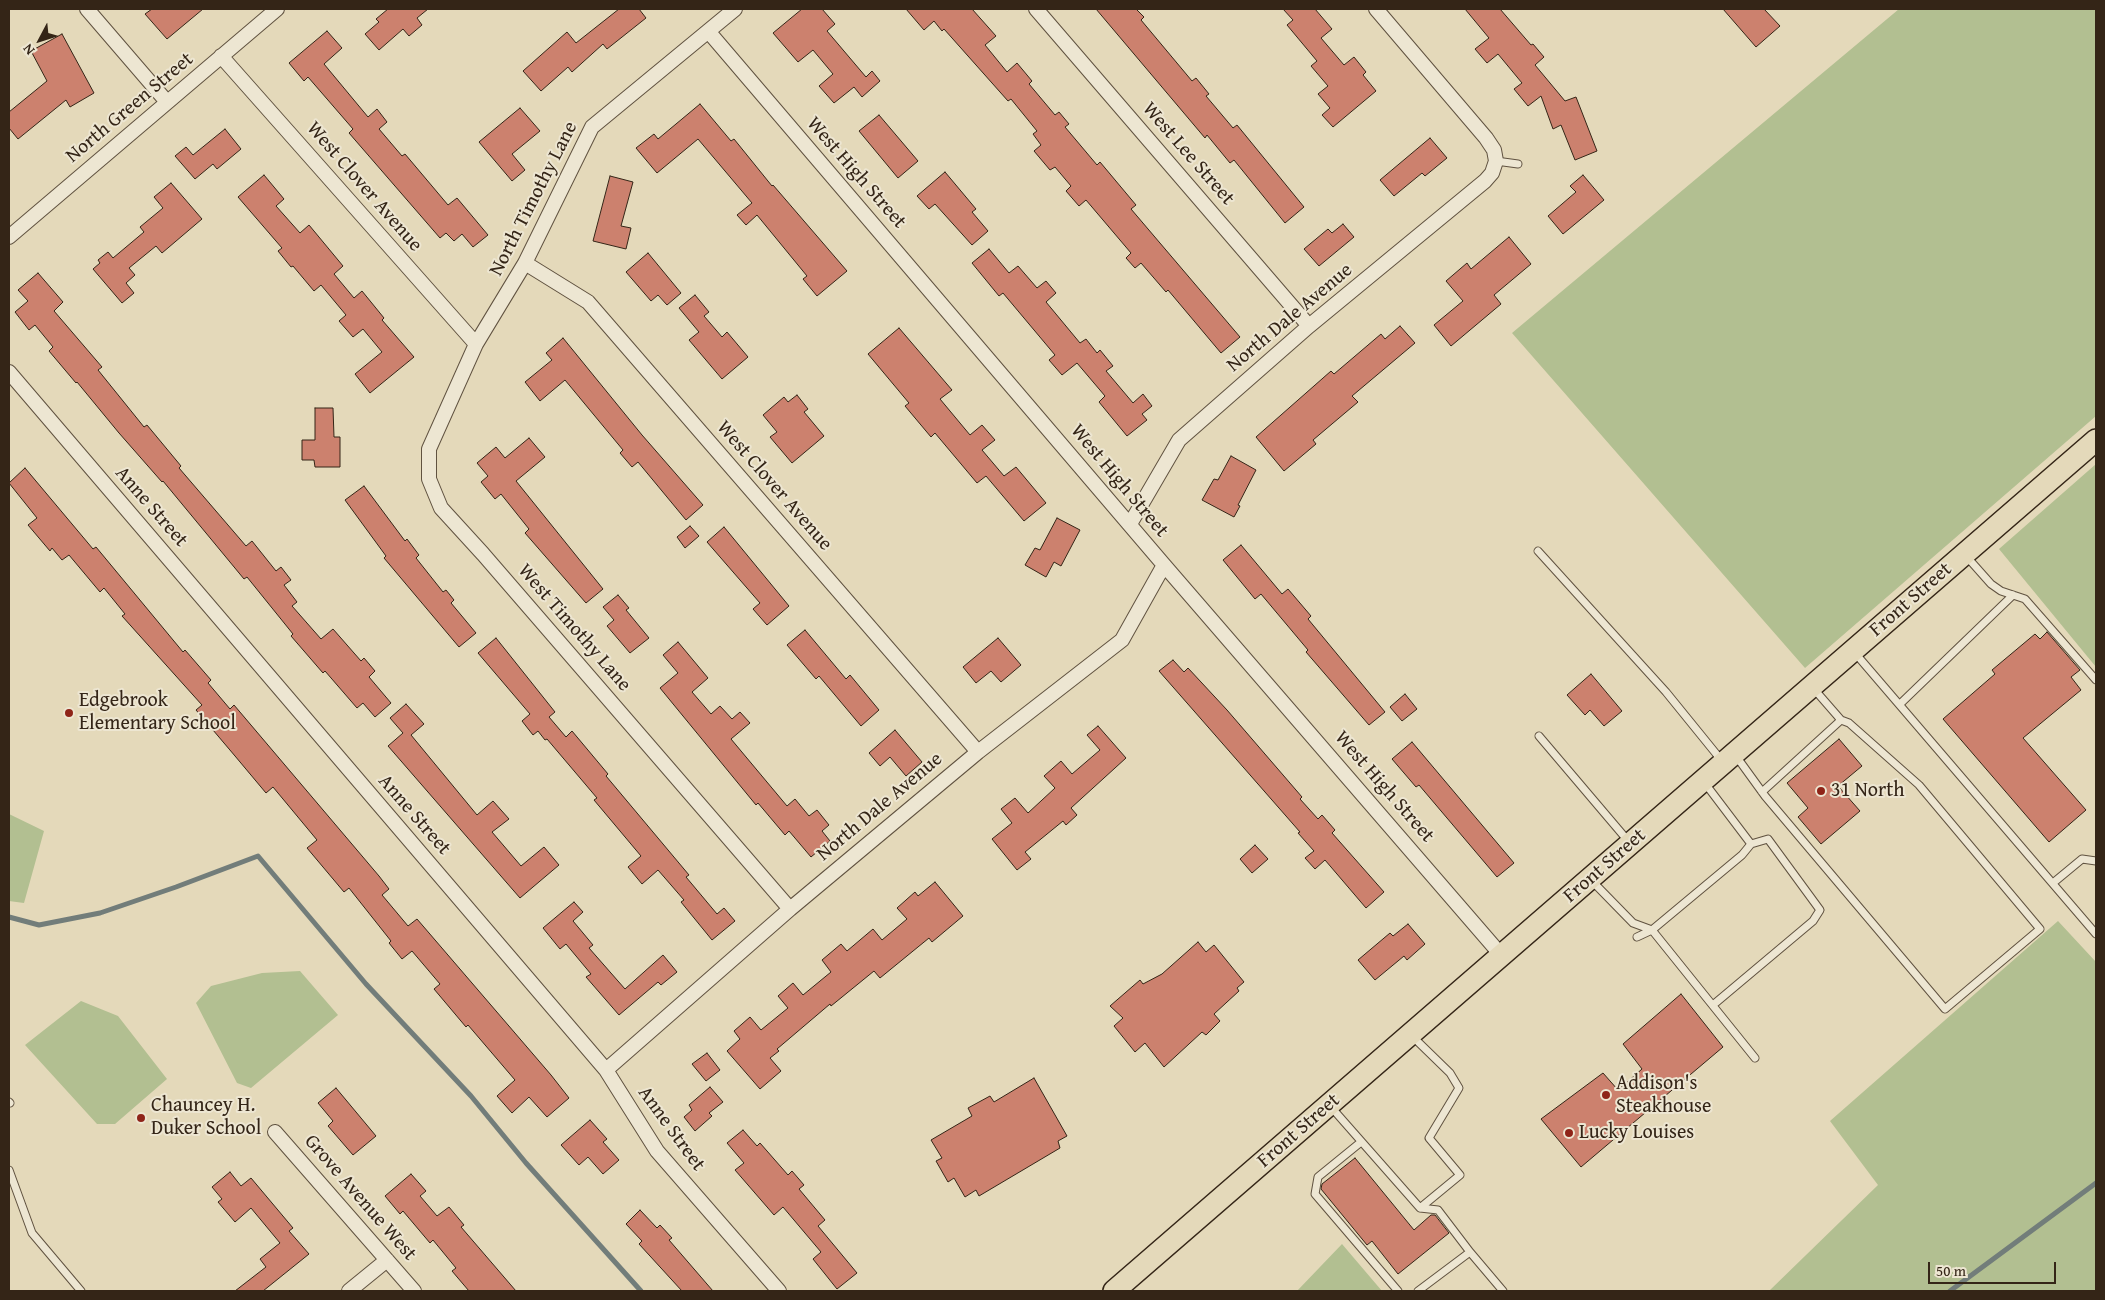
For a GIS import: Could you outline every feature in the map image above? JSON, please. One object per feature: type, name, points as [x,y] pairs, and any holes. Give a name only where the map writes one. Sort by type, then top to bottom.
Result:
[{"type":"main road","name":"Front Street","points":[[1114,1291],[2096,440]]},
{"type":"street","points":[[87,9],[168,102]]},
{"type":"street","name":"North Green Street","points":[[9,237],[277,9]]},
{"type":"street","name":"North Timothy Lane","points":[[476,344],[525,263],[592,127],[735,9]]},
{"type":"street","name":"West Lee Street","points":[[1036,9],[1309,326]]},
{"type":"street","points":[[1376,9],[1486,138],[1494,150],[1496,161]]},
{"type":"street","name":"West High Street","points":[[708,31],[1164,565],[1502,956]]},
{"type":"street","name":"West Clover Avenue","points":[[222,56],[476,344]]},
{"type":"street","name":"North Dale Avenue","points":[[1130,524],[1179,440],[1309,326],[1485,182],[1492,173],[1496,161]]},
{"type":"street","name":"West Clover Avenue","points":[[525,263],[588,302],[978,752]]},
{"type":"street","name":"West Timothy Lane","points":[[476,344],[429,450],[429,479],[440,508],[483,554],[790,909]]},
{"type":"street","name":"Anne Street","points":[[9,372],[606,1070],[657,1151],[779,1291]]},
{"type":"street","name":"North Dale Avenue","points":[[606,1070],[790,909],[978,752],[1122,640],[1164,565]]},
{"type":"street","name":"Grove Avenue West","points":[[275,1132],[414,1291]]},
{"type":"street","points":[[349,1291],[387,1260]]},
{"type":"lane","points":[[1496,161],[1518,164]]},
{"type":"lane","points":[[1538,551],[1666,692],[1762,792],[1945,1009],[2040,929],[1919,785],[1849,723],[1841,720],[1812,687]]},
{"type":"lane","points":[[1964,554],[1991,584],[2025,599],[2096,680]]},
{"type":"lane","points":[[1900,704],[2013,595]]},
{"type":"lane","points":[[1853,650],[2096,934]]},
{"type":"lane","points":[[1762,792],[1841,720]]},
{"type":"lane","points":[[1539,736],[1630,844]]},
{"type":"lane","points":[[1703,781],[1751,844]]},
{"type":"lane","points":[[1637,937],[1652,930],[1742,854],[1751,844],[1768,839],[1820,910],[1813,920],[1713,1005]]},
{"type":"lane","points":[[2053,883],[2082,859],[2096,861]]},
{"type":"lane","points":[[1590,879],[1633,923],[1652,930],[1755,1058]]},
{"type":"lane","points":[[1410,1035],[1450,1073],[1459,1088],[1429,1138],[1460,1175],[1420,1208]]},
{"type":"lane","points":[[1329,1105],[1420,1208],[1438,1210],[1503,1291]]},
{"type":"lane","points":[[1361,1142],[1318,1177],[1315,1194],[1398,1291]]},
{"type":"lane","points":[[9,1170],[32,1233],[81,1291]]},
{"type":"lane","points":[[9,1196],[16,1191]]},
{"type":"lane","points":[[1418,1291],[1470,1252]]},
{"type":"green space","points":[[1899,9],[2096,9],[2096,416],[1805,668],[1512,333]]},
{"type":"green space","points":[[2096,464],[2096,667],[1999,549]]},
{"type":"green space","points":[[9,814],[44,831],[24,903],[9,901]]},
{"type":"green space","points":[[2058,921],[2096,962],[2096,1291],[1769,1291],[1878,1185],[1830,1121]]},
{"type":"green space","points":[[300,971],[338,1015],[251,1088],[237,1083],[196,1003],[211,986],[262,973]]},
{"type":"green space","points":[[81,1001],[118,1016],[167,1079],[115,1124],[97,1124],[25,1045]]},
{"type":"green space","points":[[1342,1244],[1382,1291],[1297,1291]]},
{"type":"building","points":[[152,9],[203,9],[167,39],[145,14]]},
{"type":"building","points":[[388,9],[428,9],[417,18],[422,25],[409,36],[403,29],[379,50],[365,34],[379,22],[376,19]]},
{"type":"building","points":[[619,9],[639,9],[646,18],[607,49],[603,44],[572,72],[568,67],[541,91],[523,71],[567,32],[576,43]]},
{"type":"building","points":[[802,9],[822,9],[835,24],[827,31],[866,77],[872,71],[880,81],[862,97],[854,87],[834,103],[819,86],[833,74],[813,50],[798,62],[773,33]]},
{"type":"building","points":[[906,9],[972,9],[996,36],[985,45],[1007,72],[1017,63],[1032,81],[1029,84],[1055,115],[1059,112],[1069,124],[1065,127],[1097,165],[1100,162],[1136,205],[1131,209],[1240,337],[1221,353],[1168,290],[1166,292],[1141,263],[1135,268],[1126,258],[1131,253],[1086,200],[1079,206],[1066,191],[1071,186],[1055,167],[1050,170],[1034,151],[1041,145],[1033,134],[1037,131],[1011,99],[1008,101],[944,29],[942,31],[934,21],[924,30]]},
{"type":"building","points":[[1096,9],[1136,9],[1144,17],[1141,20],[1192,81],[1196,78],[1209,94],[1206,96],[1233,128],[1237,125],[1304,207],[1285,223],[1234,160],[1230,163],[1207,135],[1205,138]]},
{"type":"building","points":[[1283,9],[1315,9],[1332,29],[1321,38],[1344,65],[1354,57],[1366,72],[1363,75],[1376,91],[1333,127],[1322,115],[1330,108],[1318,94],[1328,86],[1311,66],[1317,61],[1287,25],[1293,20]]},
{"type":"building","points":[[1465,9],[1500,9],[1531,45],[1533,44],[1544,57],[1535,65],[1565,101],[1576,97],[1597,151],[1575,160],[1561,125],[1553,129],[1541,96],[1528,106],[1514,89],[1522,83],[1498,54],[1487,63],[1475,49],[1489,38]]},
{"type":"building","points":[[1723,9],[1764,9],[1780,26],[1756,47]]},
{"type":"building","points":[[327,31],[342,48],[324,64],[368,117],[377,109],[387,122],[379,129],[402,156],[405,154],[448,205],[457,198],[488,235],[473,247],[462,234],[454,241],[446,233],[440,238],[349,133],[353,129],[308,77],[304,81],[289,63]]},
{"type":"building","points":[[62,34],[94,93],[70,107],[66,100],[18,139],[9,128],[9,112],[47,81],[31,51]]},
{"type":"building","points":[[700,104],[731,141],[734,139],[772,186],[847,271],[817,296],[803,279],[807,276],[757,215],[746,225],[737,215],[752,203],[698,139],[657,173],[636,148],[654,134],[658,139]]},
{"type":"building","points":[[520,108],[540,131],[512,154],[525,170],[512,181],[479,142]]},
{"type":"building","points":[[879,115],[918,161],[898,178],[859,131]]},
{"type":"building","points":[[225,129],[241,149],[217,169],[213,164],[195,179],[175,156],[186,147],[193,155]]},
{"type":"building","points":[[1430,138],[1447,158],[1425,176],[1422,173],[1394,196],[1380,180]]},
{"type":"building","points":[[945,172],[976,209],[972,212],[988,231],[972,245],[935,204],[929,209],[917,196]]},
{"type":"building","points":[[264,175],[284,199],[276,206],[300,233],[309,225],[343,266],[334,274],[354,298],[362,291],[384,318],[382,320],[414,357],[370,393],[355,374],[382,352],[363,329],[353,337],[339,321],[346,315],[321,285],[314,291],[293,266],[291,267],[278,251],[282,248],[238,197]]},
{"type":"building","points":[[1583,175],[1604,200],[1563,234],[1548,216],[1576,192],[1570,186]]},
{"type":"building","points":[[610,176],[633,182],[621,226],[631,228],[626,249],[593,241]]},
{"type":"building","points":[[171,183],[202,219],[162,253],[156,246],[129,268],[135,275],[126,283],[134,293],[122,303],[93,269],[100,263],[98,260],[108,252],[113,258],[144,232],[140,227],[163,208],[154,197]]},
{"type":"building","points":[[1343,224],[1354,237],[1319,266],[1304,249],[1328,229],[1332,233]]},
{"type":"building","points":[[1509,237],[1531,264],[1494,295],[1501,304],[1451,346],[1434,325],[1463,301],[1446,281],[1467,263],[1471,269]]},
{"type":"building","points":[[989,249],[1009,273],[1018,266],[1037,288],[1046,281],[1056,293],[1046,302],[1080,343],[1086,339],[1097,353],[1100,350],[1113,366],[1106,371],[1133,403],[1143,394],[1152,406],[1142,414],[1147,420],[1127,436],[1099,402],[1105,396],[1077,363],[1062,375],[1049,360],[1055,355],[1003,293],[999,296],[972,263]]},
{"type":"building","points":[[648,253],[681,293],[667,305],[658,295],[651,301],[626,272]]},
{"type":"building","points":[[38,273],[63,302],[54,311],[102,367],[98,370],[144,427],[147,425],[181,466],[179,468],[246,546],[252,541],[276,571],[281,567],[291,580],[284,585],[297,602],[292,606],[321,639],[333,629],[361,661],[364,658],[375,671],[369,677],[391,703],[375,717],[363,703],[357,708],[325,671],[323,673],[291,636],[293,634],[247,577],[244,579],[163,481],[49,351],[53,347],[35,325],[29,330],[15,312],[28,301],[18,290]]},
{"type":"building","points":[[695,295],[709,312],[704,316],[722,337],[727,332],[748,357],[722,379],[689,340],[699,332],[679,308]]},
{"type":"building","points":[[1400,326],[1415,343],[1352,396],[1358,402],[1313,440],[1316,444],[1284,471],[1256,437],[1331,371],[1334,374],[1381,334],[1385,339]]},
{"type":"building","points":[[899,328],[952,390],[940,399],[970,435],[982,425],[995,440],[982,450],[1004,476],[1016,467],[1046,503],[1024,521],[986,476],[977,483],[935,433],[931,437],[905,406],[909,403],[868,354]]},
{"type":"building","points":[[563,338],[642,435],[703,505],[686,520],[638,462],[632,467],[620,453],[623,450],[565,380],[540,401],[525,382],[552,360],[546,353]]},
{"type":"building","points":[[797,395],[808,409],[804,412],[824,436],[792,463],[770,437],[777,432],[763,415],[784,397],[788,402]]},
{"type":"building","points":[[315,408],[333,408],[334,437],[340,437],[340,467],[315,467],[314,460],[302,460],[302,440],[315,440]]},
{"type":"building","points":[[529,438],[545,457],[516,481],[603,589],[586,603],[525,533],[529,529],[501,494],[495,499],[481,482],[488,476],[477,463],[496,447],[505,458]]},
{"type":"building","points":[[1231,456],[1256,470],[1234,517],[1202,500],[1214,479],[1218,480]]},
{"type":"building","points":[[25,468],[93,549],[96,547],[183,652],[185,650],[211,680],[208,683],[230,709],[234,705],[379,876],[389,889],[382,895],[408,926],[417,919],[551,1075],[569,1098],[547,1117],[529,1097],[512,1113],[497,1096],[515,1080],[434,989],[440,984],[412,951],[402,959],[389,943],[391,941],[349,888],[344,892],[307,848],[317,840],[273,787],[266,793],[196,710],[202,705],[122,616],[125,614],[104,588],[100,592],[69,555],[62,560],[52,548],[50,551],[28,525],[37,518],[9,483]]},
{"type":"building","points":[[364,486],[405,541],[407,539],[419,555],[416,558],[443,592],[446,590],[454,600],[451,603],[476,633],[459,647],[384,558],[386,556],[345,500]]},
{"type":"building","points":[[1057,518],[1080,530],[1061,566],[1054,562],[1046,577],[1025,565],[1035,548],[1040,550]]},
{"type":"building","points":[[690,526],[699,536],[685,548],[677,537]]},
{"type":"building","points":[[724,527],[789,606],[767,625],[753,609],[760,603],[707,542]]},
{"type":"building","points":[[1241,545],[1282,594],[1288,589],[1311,616],[1308,619],[1385,712],[1369,725],[1306,652],[1308,650],[1261,594],[1255,599],[1223,560]]},
{"type":"building","points":[[618,595],[629,608],[626,610],[649,638],[630,653],[607,626],[614,620],[603,607]]},
{"type":"building","points":[[805,630],[846,679],[850,675],[879,710],[861,726],[819,676],[816,679],[787,645]]},
{"type":"building","points":[[2047,632],[2080,670],[2071,677],[2081,690],[2023,738],[2086,810],[2049,842],[1943,719],[1995,674],[1992,670],[2035,634],[2040,639]]},
{"type":"building","points":[[496,638],[555,712],[549,717],[566,737],[572,731],[608,774],[606,776],[689,875],[686,877],[717,914],[724,908],[735,921],[712,940],[681,902],[684,900],[658,870],[642,884],[628,867],[641,856],[594,800],[597,798],[547,739],[545,740],[538,731],[533,735],[522,721],[530,714],[478,653]]},
{"type":"building","points":[[998,638],[1021,665],[1001,682],[991,671],[976,683],[963,667]]},
{"type":"building","points":[[678,642],[708,678],[692,692],[711,714],[720,706],[732,719],[740,712],[750,723],[731,739],[787,806],[795,799],[809,816],[817,810],[829,825],[822,831],[830,841],[811,857],[789,831],[785,835],[758,803],[756,805],[660,688],[678,673],[663,655]]},
{"type":"building","points":[[1173,660],[1184,672],[1188,668],[1227,710],[1302,797],[1300,799],[1318,819],[1322,815],[1335,830],[1332,833],[1384,892],[1366,908],[1325,860],[1315,869],[1305,858],[1314,851],[1298,833],[1300,832],[1159,671]]},
{"type":"building","points":[[1591,674],[1622,711],[1604,726],[1590,710],[1585,715],[1567,695]]},
{"type":"building","points":[[1405,694],[1417,709],[1402,721],[1390,707]]},
{"type":"building","points":[[406,704],[424,724],[411,735],[477,815],[493,801],[509,819],[492,832],[521,866],[544,847],[559,865],[520,898],[388,746],[403,733],[390,718]]},
{"type":"building","points":[[1098,726],[1126,758],[1071,808],[1077,815],[1066,825],[1063,821],[1025,852],[1031,859],[1017,870],[992,839],[1012,823],[1001,809],[1015,798],[1028,813],[1055,788],[1044,776],[1061,761],[1072,774],[1100,750],[1087,735]]},
{"type":"building","points":[[895,730],[922,762],[906,776],[890,757],[880,766],[869,753]]},
{"type":"building","points":[[1839,739],[1862,766],[1838,786],[1860,811],[1821,844],[1798,817],[1808,808],[1787,783]]},
{"type":"building","points":[[1412,742],[1514,863],[1497,877],[1419,785],[1416,787],[1392,759]]},
{"type":"building","points":[[1255,845],[1268,859],[1252,873],[1240,859]]},
{"type":"building","points":[[935,882],[963,916],[932,942],[929,938],[880,978],[874,971],[831,1006],[830,1004],[777,1049],[779,1051],[770,1058],[781,1071],[760,1089],[727,1051],[740,1039],[734,1031],[750,1017],[761,1030],[788,1008],[778,996],[793,983],[803,995],[831,972],[822,960],[841,944],[847,951],[873,929],[882,940],[907,919],[897,908],[915,892],[918,896]]},
{"type":"building","points":[[574,902],[583,912],[573,921],[593,945],[589,948],[625,989],[663,955],[677,972],[661,985],[658,982],[619,1015],[586,977],[591,974],[566,944],[560,949],[543,928]]},
{"type":"building","points":[[1408,924],[1425,944],[1407,960],[1404,956],[1375,980],[1358,960],[1390,933],[1393,936]]},
{"type":"building","points":[[1198,942],[1206,952],[1214,945],[1244,982],[1237,988],[1239,991],[1214,1014],[1220,1021],[1206,1035],[1202,1032],[1164,1067],[1145,1043],[1135,1052],[1114,1026],[1123,1018],[1110,1006],[1140,980],[1143,984],[1162,974]]},
{"type":"building","points":[[1681,994],[1723,1047],[1581,1167],[1541,1119],[1603,1073],[1618,1090],[1642,1069],[1623,1044]]},
{"type":"building","points":[[707,1053],[720,1070],[706,1081],[692,1064]]},
{"type":"building","points":[[1034,1078],[1067,1136],[1058,1141],[1060,1148],[979,1196],[976,1190],[965,1197],[954,1178],[948,1182],[936,1161],[942,1158],[931,1140],[972,1116],[968,1108],[990,1096],[994,1102]]},
{"type":"building","points":[[710,1087],[723,1102],[709,1113],[712,1116],[695,1131],[684,1117],[692,1110],[689,1105]]},
{"type":"building","points":[[336,1088],[376,1136],[353,1155],[328,1126],[333,1121],[318,1103]]},
{"type":"building","points":[[590,1120],[607,1139],[603,1142],[619,1160],[603,1174],[588,1157],[579,1165],[561,1145]]},
{"type":"building","points":[[743,1130],[757,1146],[760,1143],[788,1175],[792,1171],[804,1185],[799,1189],[825,1220],[818,1226],[857,1273],[837,1289],[813,1259],[821,1252],[783,1207],[774,1215],[735,1170],[744,1163],[727,1143]]},
{"type":"building","points":[[1355,1158],[1414,1230],[1431,1215],[1435,1215],[1449,1233],[1398,1274],[1372,1241],[1367,1245],[1321,1189],[1322,1184]]},
{"type":"building","points":[[230,1172],[241,1186],[251,1178],[293,1228],[289,1231],[309,1254],[263,1291],[235,1291],[266,1267],[260,1259],[280,1243],[251,1208],[235,1222],[218,1202],[222,1199],[212,1187]]},
{"type":"building","points":[[411,1174],[426,1191],[420,1196],[437,1216],[449,1207],[464,1225],[461,1227],[516,1291],[469,1291],[452,1271],[456,1268],[433,1240],[430,1243],[403,1211],[400,1214],[385,1196]]},
{"type":"building","points":[[640,1210],[657,1228],[660,1225],[672,1238],[669,1240],[713,1291],[682,1291],[639,1244],[642,1241],[626,1224]]},
{"type":"waterway","points":[[9,917],[39,925],[100,913],[258,856],[366,984],[471,1096],[526,1163],[641,1291]]},
{"type":"waterway","points":[[1950,1291],[2096,1183]]},
{"type":"place","name":"Edgebrook Elementary School","points":[[69,713]]},
{"type":"place","name":"31 North","points":[[1821,791]]},
{"type":"place","name":"Addison's Steakhouse","points":[[1606,1095]]},
{"type":"place","name":"Chauncey H. Duker School","points":[[141,1118]]},
{"type":"place","name":"Lucky Louises","points":[[1569,1133]]}]
